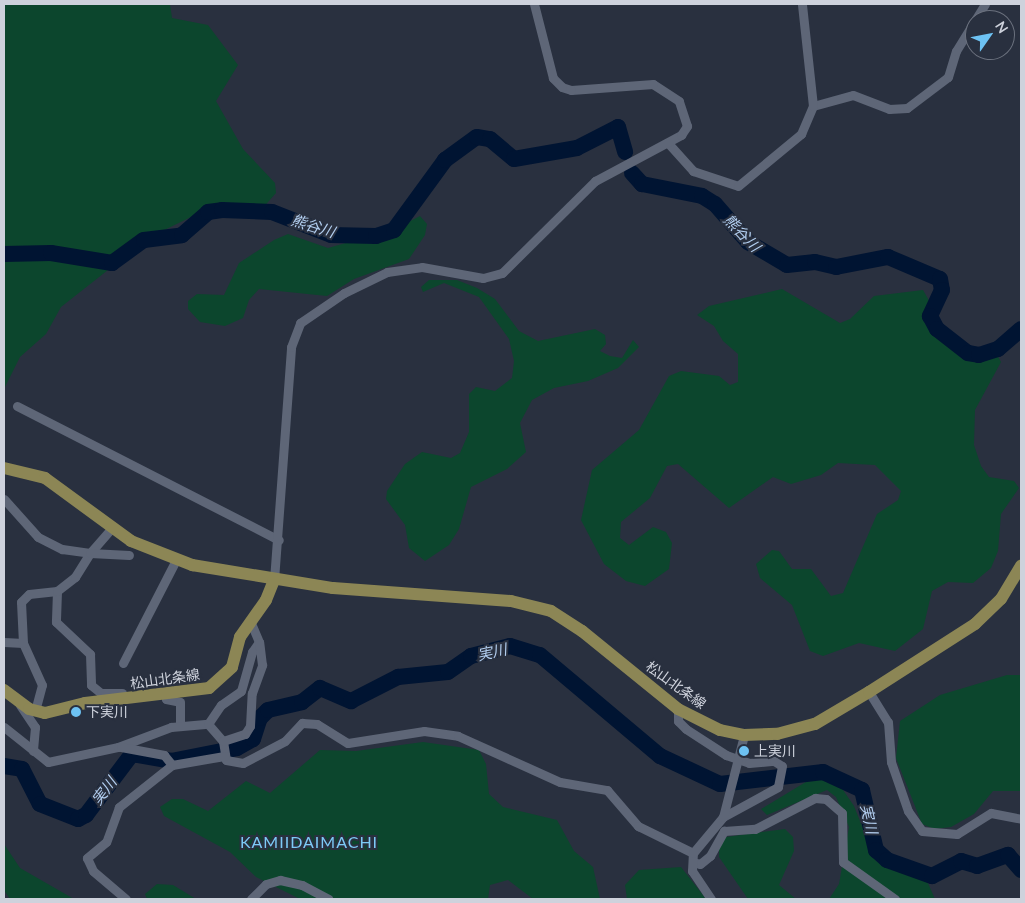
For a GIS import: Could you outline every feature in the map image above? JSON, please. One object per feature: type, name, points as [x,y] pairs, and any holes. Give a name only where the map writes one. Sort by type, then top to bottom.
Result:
[{"type":"main road","name":"松山北条線","points":[[4,468],[45,478],[113,528],[149,551],[176,560],[274,580],[535,606],[582,630],[678,709],[720,730],[744,735],[777,734],[815,724],[869,692],[990,612],[1021,566]]},
{"type":"main road","name":"松山北条線","points":[[35,711],[167,694],[217,684],[232,667],[240,637],[274,580]]},
{"type":"main road","points":[[4,690],[19,702],[35,711]]},
{"type":"street","points":[[274,580],[279,540],[291,347],[300,323],[344,293],[387,272],[422,267],[483,278],[502,273],[595,181],[668,143],[687,126],[679,101],[667,90],[653,84],[571,90],[558,83],[534,4]]},
{"type":"street","points":[[668,143],[681,164],[693,172],[738,186],[801,134],[813,106],[802,4]]},
{"type":"street","points":[[813,106],[853,94],[889,109],[906,108],[948,77],[956,51],[985,4]]},
{"type":"street","points":[[17,406],[279,540]]},
{"type":"street","points":[[4,499],[38,537],[62,549],[90,553],[129,554]]},
{"type":"street","points":[[35,711],[42,685],[23,644],[20,602],[29,594],[57,591],[75,577],[90,553],[113,528]]},
{"type":"street","points":[[123,663],[176,560]]},
{"type":"street","points":[[57,591],[56,622],[90,654],[94,690],[149,696]]},
{"type":"street","points":[[126,899],[93,871],[87,858],[106,842],[119,807],[171,762],[223,748],[245,734],[250,726],[252,693],[262,665],[259,642],[250,621]]},
{"type":"street","points":[[4,642],[23,644]]},
{"type":"street","points":[[208,724],[221,705],[241,692],[252,652],[259,642]]},
{"type":"street","points":[[869,692],[888,722],[891,762],[908,810],[922,830],[957,834],[991,812],[1021,819]]},
{"type":"street","points":[[167,694],[166,699],[180,702],[180,726]]},
{"type":"street","points":[[19,702],[35,727],[33,751]]},
{"type":"street","points":[[678,709],[678,721],[706,743],[749,763],[778,762],[784,771],[782,782],[770,794],[724,813]]},
{"type":"street","points":[[208,724],[230,762],[243,763],[259,758],[302,723],[316,724],[338,739],[359,744],[408,732],[458,736],[560,782],[607,790],[638,826],[700,864],[710,856],[724,831],[755,829],[815,798],[826,799],[842,813],[843,862],[895,899]]},
{"type":"street","points":[[4,727],[48,762],[118,747],[180,726],[208,724]]},
{"type":"street","points":[[711,899],[692,871],[693,858],[724,813],[744,735]]},
{"type":"street","points":[[118,747],[171,762]]},
{"type":"street","points":[[251,899],[266,884],[280,880],[302,885],[328,899]]},
{"type":"green space","points":[[4,4],[170,4],[172,18],[208,25],[238,65],[216,101],[243,149],[275,183],[276,193],[261,210],[193,216],[150,237],[61,307],[46,334],[20,357],[4,389]]},
{"type":"green space","points":[[420,216],[427,224],[425,235],[409,259],[354,279],[327,296],[259,289],[249,300],[243,318],[225,326],[200,322],[188,309],[188,301],[197,294],[224,295],[239,263],[274,240],[288,234],[328,248],[395,229]]},
{"type":"green space","points":[[429,280],[457,280],[477,288],[495,299],[519,331],[538,341],[595,329],[605,335],[606,344],[600,351],[610,356],[622,358],[633,340],[639,347],[618,368],[588,381],[554,388],[532,400],[520,423],[526,452],[507,469],[471,487],[459,529],[449,545],[425,561],[409,548],[405,525],[386,499],[387,491],[405,464],[422,452],[451,458],[460,453],[469,432],[469,394],[476,387],[495,391],[512,378],[514,361],[509,339],[479,297],[444,283],[423,292],[421,287]]},
{"type":"green space","points":[[782,289],[840,323],[850,319],[874,296],[923,290],[955,346],[996,353],[1001,362],[975,410],[974,445],[981,466],[989,477],[1014,481],[1019,488],[1001,514],[998,551],[991,568],[973,583],[948,582],[932,591],[923,629],[895,651],[859,643],[823,656],[810,651],[792,605],[760,578],[756,564],[772,550],[779,551],[792,569],[811,569],[831,596],[843,593],[877,514],[898,500],[901,491],[875,465],[838,463],[821,475],[791,484],[773,477],[729,508],[678,464],[667,466],[650,498],[621,522],[620,538],[629,545],[653,527],[666,532],[672,543],[669,569],[645,586],[626,581],[604,564],[581,520],[592,470],[639,430],[669,376],[681,371],[719,376],[730,385],[738,382],[738,354],[723,341],[714,326],[697,315],[709,306]]},
{"type":"green space","points":[[1007,675],[1021,675],[1021,791],[993,791],[974,814],[951,827],[934,829],[922,824],[896,758],[900,721],[940,695]]},
{"type":"green space","points":[[423,742],[479,750],[486,764],[489,794],[503,807],[557,820],[574,851],[593,867],[600,899],[533,899],[508,880],[490,885],[488,899],[300,899],[256,877],[230,852],[164,816],[160,807],[172,799],[183,799],[208,811],[246,781],[270,793],[320,750],[356,751]]},
{"type":"green space","points":[[826,778],[841,787],[854,806],[876,861],[927,881],[935,899],[829,899],[839,884],[849,827],[836,797],[827,790],[767,815],[761,809],[809,780]]},
{"type":"green space","points":[[785,829],[793,837],[794,851],[779,885],[796,899],[748,899],[719,857],[719,844],[726,837]]},
{"type":"green space","points":[[4,844],[20,868],[74,899],[10,899],[4,890]]},
{"type":"green space","points":[[681,867],[706,899],[627,899],[625,885],[639,870]]},
{"type":"green space","points":[[157,884],[173,885],[196,899],[147,899],[145,894]]},
{"type":"waterway","name":"熊谷川","points":[[4,254],[51,253],[112,263],[144,240],[182,235],[208,212],[222,210],[272,212],[331,235],[376,236],[394,230],[445,160],[477,137],[490,139],[514,159],[577,148],[618,127],[625,152]]},
{"type":"waterway","name":"熊谷川","points":[[632,173],[642,184],[702,196],[715,204],[748,242],[787,265],[815,262],[836,267],[888,257],[940,279],[942,290],[930,316],[937,329],[968,353],[979,355],[998,349],[1021,329]]},
{"type":"waterway","name":"実川","points":[[4,766],[22,769],[40,804],[78,819],[86,815],[132,754],[171,761],[237,748],[253,739],[260,718],[268,710],[302,702],[320,688],[351,701],[398,677],[448,672],[471,656],[510,646],[540,655],[660,756],[720,784],[823,772],[862,790],[876,850],[887,860],[932,876],[961,861],[977,866],[1008,855],[1021,870]]},
{"type":"place","name":"下実川","points":[[76,712]]},
{"type":"place","name":"上実川","points":[[744,751]]},
{"type":"district","name":"KAMIIDAIMACHI","points":[[309,842]]}]
